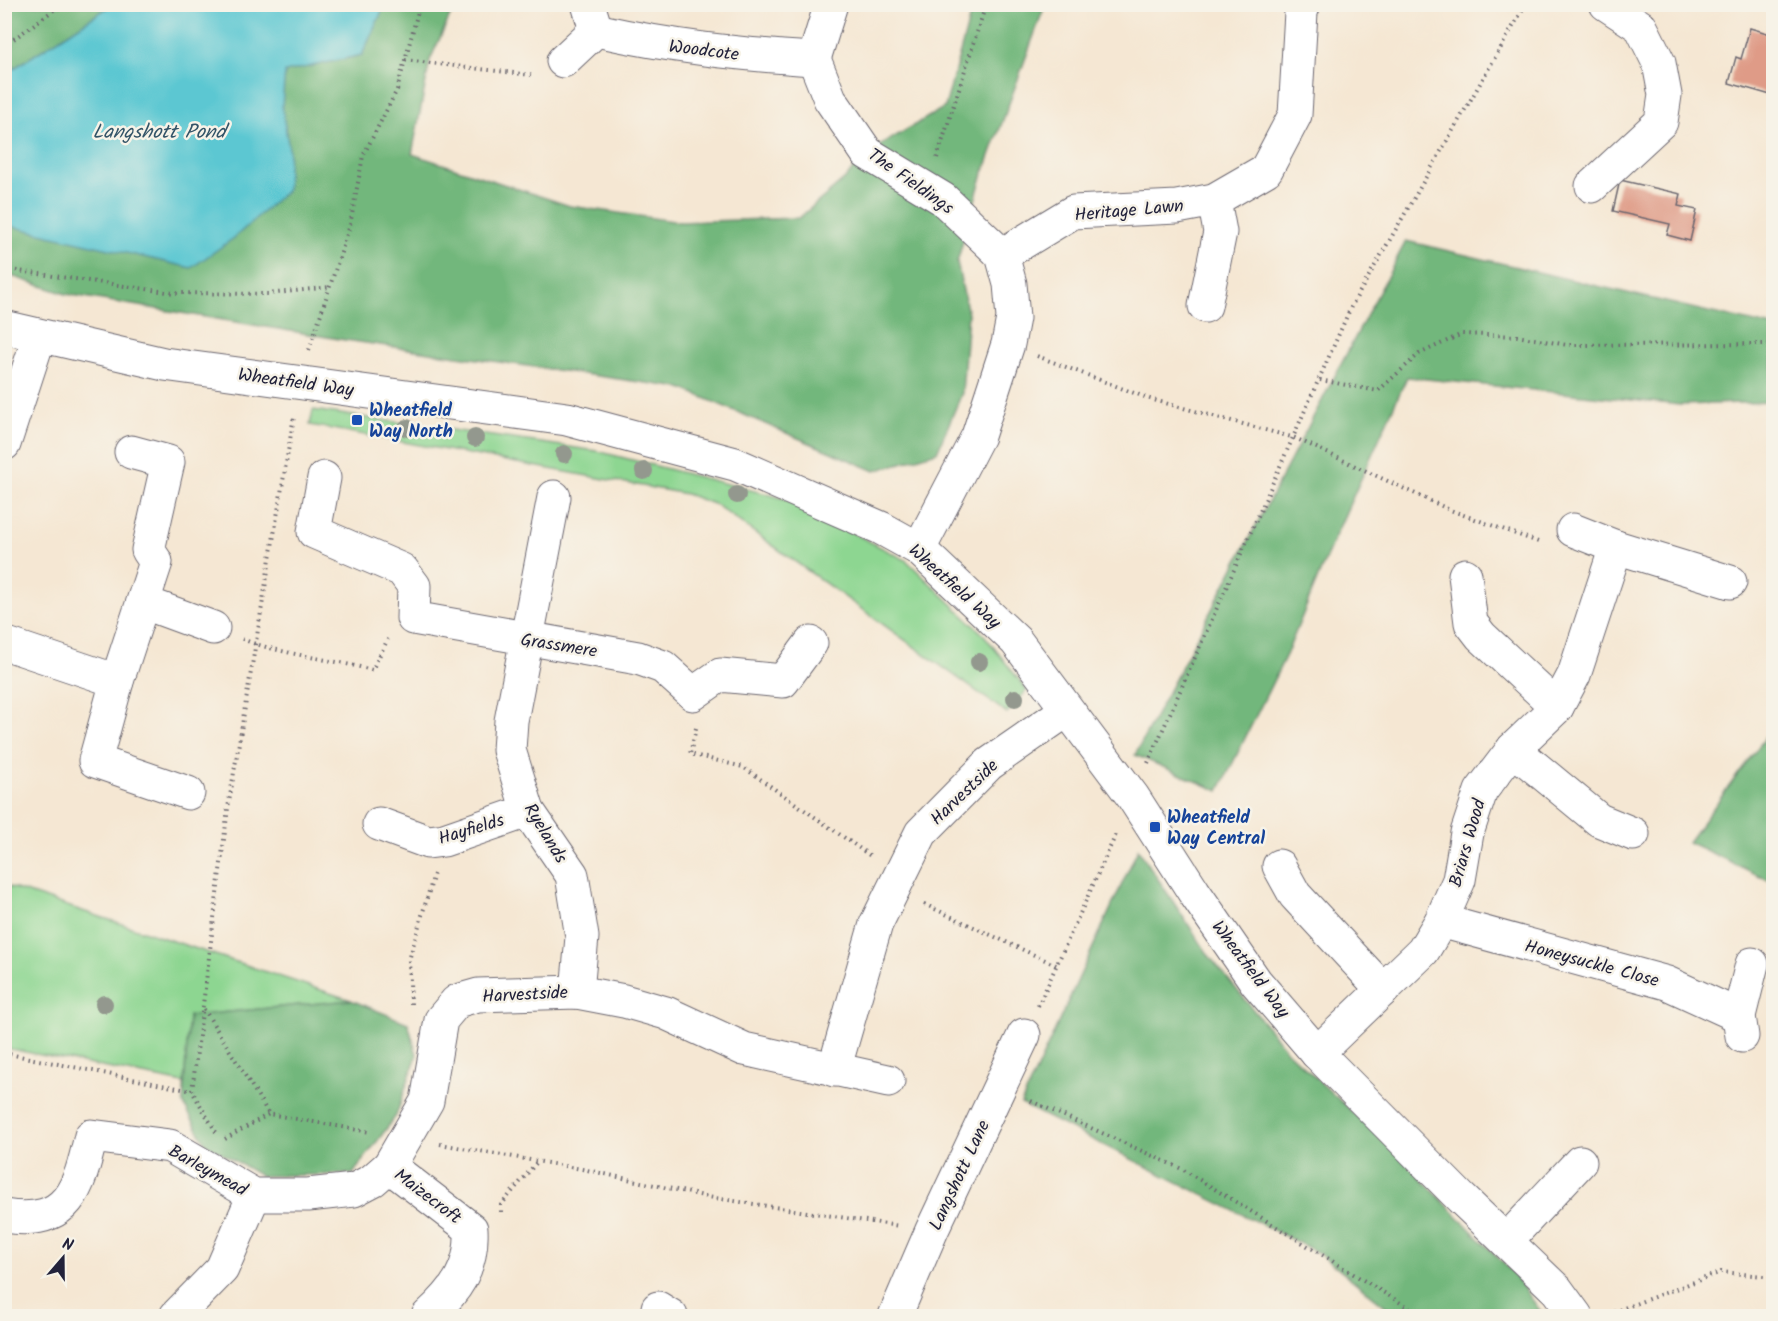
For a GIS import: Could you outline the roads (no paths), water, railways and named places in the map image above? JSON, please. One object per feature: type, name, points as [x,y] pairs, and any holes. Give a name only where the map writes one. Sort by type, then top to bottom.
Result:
[{"type":"street","points":[[814,59],[831,4]]},
{"type":"street","name":"Heritage Lawn","points":[[1002,255],[1073,212],[1177,207],[1214,200],[1266,170],[1295,115],[1301,12],[1304,4]]},
{"type":"street","points":[[1592,186],[1661,122],[1665,95],[1649,16],[1606,4]]},
{"type":"street","points":[[563,61],[592,17]]},
{"type":"street","name":"Woodcote","points":[[592,17],[665,46],[721,53],[814,59]]},
{"type":"street","name":"The Fieldings","points":[[814,59],[830,99],[867,153],[943,198],[1002,255]]},
{"type":"street","points":[[1205,306],[1220,232],[1214,200]]},
{"type":"street","points":[[919,549],[978,436],[1008,344],[1013,318],[1010,284],[1002,255]]},
{"type":"street","name":"Wheatfield Way","points":[[4,327],[39,337],[164,364],[567,419],[735,464],[881,528],[919,549],[1016,641],[1133,797],[1194,892],[1256,982],[1317,1053],[1557,1290],[1576,1317]]},
{"type":"street","points":[[4,444],[39,337]]},
{"type":"street","points":[[131,452],[168,462],[148,550],[156,562],[145,603],[117,681],[95,761],[188,793]]},
{"type":"street","name":"Grassmere","points":[[324,477],[314,532],[402,570],[414,586],[413,618],[638,658],[663,667],[693,694],[720,675],[783,681],[811,643]]},
{"type":"street","name":"Ryelands","points":[[554,497],[509,750],[528,811],[572,875],[582,937],[577,992]]},
{"type":"street","points":[[1573,530],[1616,547],[1730,582]]},
{"type":"street","name":"Briars Wood","points":[[1317,1053],[1424,951],[1441,921],[1459,880],[1467,833],[1481,791],[1513,749],[1557,707],[1574,675],[1616,547]]},
{"type":"street","points":[[1466,575],[1467,607],[1476,629],[1557,707]]},
{"type":"street","points":[[145,603],[213,628]]},
{"type":"street","points":[[4,643],[117,681]]},
{"type":"street","name":"Harvestside","points":[[834,1070],[876,924],[921,833],[989,764],[1067,710]]},
{"type":"street","points":[[1513,749],[1599,820],[1633,834]]},
{"type":"street","name":"Hayfields","points":[[379,824],[428,842],[444,840],[528,811]]},
{"type":"street","points":[[1279,866],[1295,895],[1383,990]]},
{"type":"street","name":"Honeysuckle Close","points":[[1441,921],[1667,983],[1741,1027],[1752,964]]},
{"type":"street","name":"Harvestside","points":[[254,1195],[308,1195],[354,1190],[373,1180],[389,1166],[427,1101],[441,1020],[457,1001],[478,995],[577,992],[666,1013],[744,1049],[888,1081]]},
{"type":"street","name":"Langshott Lane","points":[[896,1317],[932,1230],[1024,1035]]},
{"type":"street","name":"Barleymead","points":[[4,1216],[29,1218],[57,1211],[70,1198],[82,1178],[91,1136],[170,1146],[254,1195]]},
{"type":"street","points":[[1506,1241],[1580,1162]]},
{"type":"street","name":"Maizecroft","points":[[389,1166],[471,1228],[472,1246],[465,1274],[451,1296],[428,1317]]},
{"type":"street","points":[[176,1317],[222,1269],[254,1195]]},
{"type":"water","name":"Langshott Pond","points":[[113,4],[385,5],[362,55],[285,72],[282,107],[289,149],[287,190],[234,238],[191,268],[5,225],[5,74]]},
{"type":"place","name":"Wheatfield Way North","points":[[357,420]]},
{"type":"place","name":"Wheatfield Way Central","points":[[1155,827]]}]
